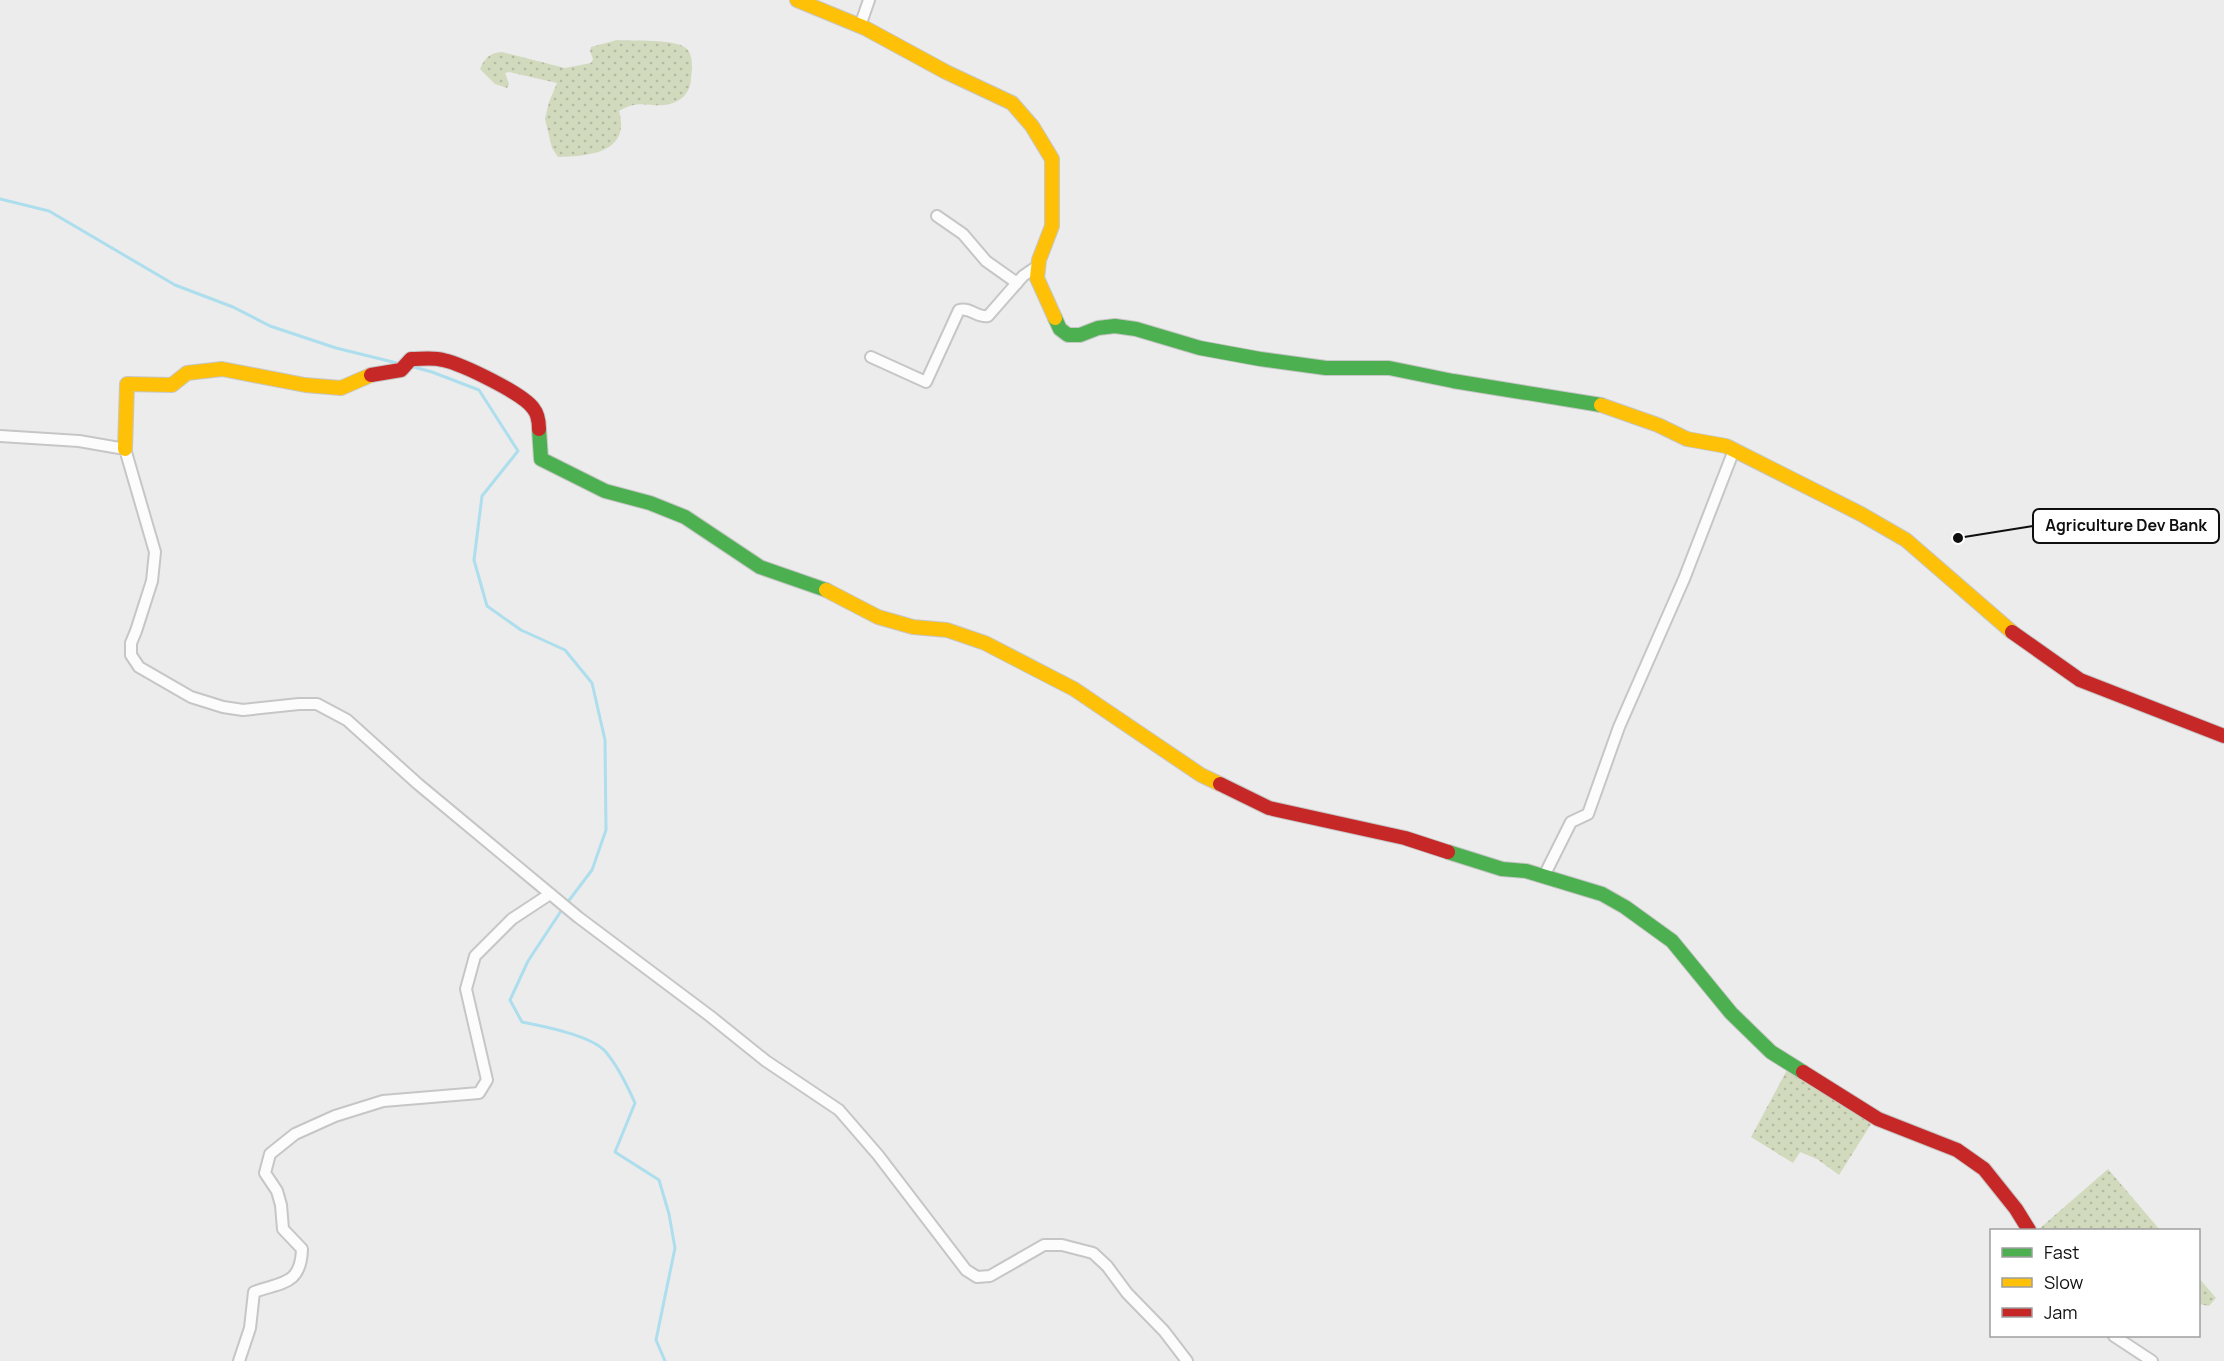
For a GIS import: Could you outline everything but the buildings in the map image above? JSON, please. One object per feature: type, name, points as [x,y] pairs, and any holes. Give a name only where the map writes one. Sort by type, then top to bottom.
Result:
[{"type":"street","points":[[797,0],[860,26],[946,72],[1012,103],[1032,126],[1052,159],[1052,226],[1037,278],[1060,329],[1068,335],[1080,335],[1098,328],[1115,326],[1136,328],[1200,348],[1260,359],[1326,368],[1389,368],[1608,406],[1687,439],[1726,446],[1861,514],[1906,540],[2024,642],[2080,680],[2224,736]]},
{"type":"street","points":[[860,26],[869,0]]},
{"type":"street","points":[[937,216],[963,234],[986,261],[1017,283]]},
{"type":"street","points":[[871,357],[926,382],[959,310],[966,309],[981,316],[988,316],[1028,271],[1039,266]]},
{"type":"street","points":[[1187,1361],[1164,1331],[1093,1253],[1062,1245],[1044,1245],[990,1276],[977,1277],[966,1270],[878,1155],[839,1110],[766,1061],[578,917],[418,784],[347,720],[317,704],[243,710],[223,707],[191,697],[140,667],[131,655],[130,643],[152,581],[155,552],[125,449],[127,384],[172,385],[187,373],[222,369],[305,385],[341,388],[368,375],[401,370],[411,359],[446,360],[497,384],[531,405],[540,425],[538,450],[541,459],[557,468],[605,491],[650,503],[685,517],[760,567],[830,591],[878,617],[913,627],[946,630],[985,643],[1074,689],[1201,775],[1269,808],[1405,838],[1486,864],[1544,876],[1602,894],[1625,907],[1672,941],[1731,1013],[1771,1052],[1878,1119],[1957,1150],[1984,1169],[2016,1209],[2028,1229]]},
{"type":"street","points":[[0,436],[79,441],[125,449]]},
{"type":"street","points":[[1544,876],[1571,822],[1588,814],[1619,727],[1684,579],[1734,450]]},
{"type":"street","points":[[239,1361],[250,1328],[254,1292],[289,1282],[302,1265],[302,1249],[283,1229],[277,1191],[265,1173],[270,1154],[295,1134],[335,1116],[383,1101],[479,1093],[487,1080],[466,989],[474,956],[512,919],[550,894]]},
{"type":"street","points":[[2117,1337],[2152,1361]]},
{"type":"green space","points":[[617,40],[673,43],[686,48],[691,59],[691,83],[686,94],[673,103],[640,104],[619,111],[621,125],[619,136],[613,144],[594,153],[558,157],[552,148],[545,119],[557,83],[509,72],[505,73],[509,84],[507,88],[495,84],[480,69],[488,57],[502,52],[565,68],[591,63],[593,59],[591,47]]},
{"type":"green space","points":[[1788,1068],[1873,1121],[1839,1175],[1817,1159],[1800,1152],[1793,1163],[1751,1137]]},
{"type":"green space","points":[[2108,1169],[2159,1229],[2039,1229]]},
{"type":"green space","points":[[2200,1279],[2216,1298],[2209,1306],[2200,1304]]},
{"type":"waterway","points":[[0,199],[49,211],[175,285],[233,307],[270,326],[336,348],[401,364]]},
{"type":"waterway","points":[[410,366],[479,390],[518,451],[482,496],[474,560],[487,606],[521,630],[565,650],[592,683],[605,740],[606,830],[592,870],[567,903]]},
{"type":"waterway","points":[[563,908],[528,961],[510,1000],[522,1022],[577,1036],[598,1045],[618,1069],[635,1103],[615,1152],[659,1180],[669,1214],[675,1248],[656,1340],[665,1361]]},
{"type":"traffic: fast","points":[[1055,318],[1060,329],[1068,335],[1080,335],[1098,328],[1115,326],[1136,329],[1200,348],[1260,359],[1326,368],[1389,368],[1453,381],[1601,405]]},
{"type":"traffic: fast","points":[[539,429],[541,459],[605,491],[650,503],[685,517],[760,567],[826,590]]},
{"type":"traffic: fast","points":[[1448,852],[1502,869],[1526,871],[1602,894],[1625,907],[1672,941],[1731,1013],[1771,1052],[1803,1072]]},
{"type":"traffic: slow","points":[[797,0],[865,28],[946,72],[1012,103],[1032,126],[1052,159],[1052,226],[1039,260],[1037,278],[1055,318]]},
{"type":"traffic: slow","points":[[125,449],[127,384],[172,385],[187,373],[222,369],[305,385],[341,388],[371,375]]},
{"type":"traffic: slow","points":[[1601,405],[1658,425],[1687,439],[1726,446],[1861,514],[1906,540],[2012,632]]},
{"type":"traffic: slow","points":[[826,590],[878,617],[913,627],[947,630],[985,643],[1074,689],[1201,775],[1220,784]]},
{"type":"traffic: jam","points":[[371,375],[401,370],[411,359],[435,359],[452,363],[491,380],[527,402],[536,413],[539,429]]},
{"type":"traffic: jam","points":[[2012,632],[2080,680],[2224,736]]},
{"type":"traffic: jam","points":[[1220,784],[1269,808],[1405,838],[1448,852]]},
{"type":"traffic: jam","points":[[1803,1072],[1878,1119],[1957,1150],[1984,1169],[2016,1209],[2028,1229]]},
{"type":"place","name":"Agriculture Dev Bank","points":[[1958,538]]}]
